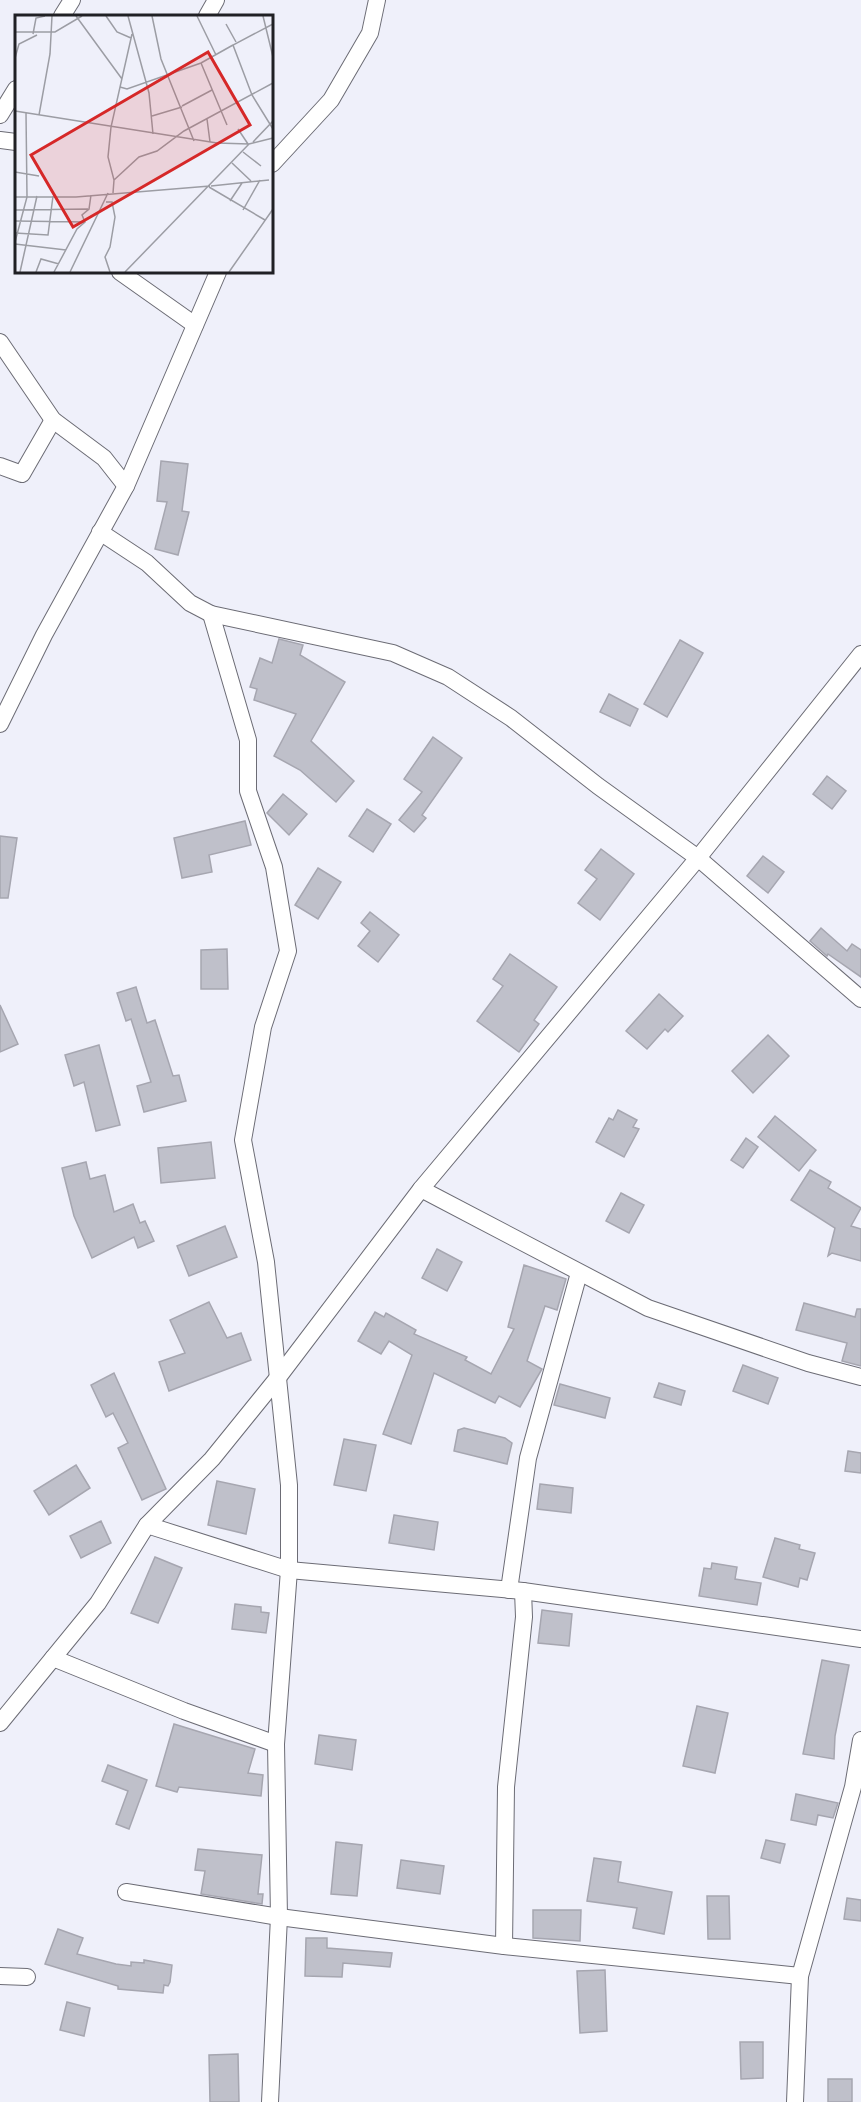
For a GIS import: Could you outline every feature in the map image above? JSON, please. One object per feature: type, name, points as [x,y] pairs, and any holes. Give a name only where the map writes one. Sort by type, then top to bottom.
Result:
[{"type":"street","points":[[63,15],[72,0]]},
{"type":"street","points":[[208,15],[216,0]]},
{"type":"street","points":[[273,163],[331,100],[370,33],[377,0]]},
{"type":"street","points":[[0,115],[15,91]]},
{"type":"street","points":[[0,140],[15,142]]},
{"type":"street","points":[[121,273],[195,325]]},
{"type":"street","points":[[0,724],[44,635],[126,486],[218,273]]},
{"type":"street","points":[[0,342],[53,420],[104,458],[126,486]]},
{"type":"street","points":[[0,466],[22,474],[53,420]]},
{"type":"street","points":[[100,532],[147,563],[190,603],[211,614],[393,652],[448,677],[511,718],[598,786],[698,858],[861,999]]},
{"type":"street","points":[[211,614],[248,740],[248,791],[274,867],[288,951],[262,1027],[243,1140],[266,1262],[280,1375],[289,1485],[289,1570],[276,1744],[279,1917],[270,2102]]},
{"type":"street","points":[[0,1723],[98,1603],[147,1524],[212,1459],[280,1375],[421,1189],[698,858],[861,654]]},
{"type":"street","points":[[421,1189],[648,1308],[808,1363],[861,1377]]},
{"type":"street","points":[[504,1946],[506,1787],[524,1617],[516,1591],[528,1458],[579,1273]]},
{"type":"street","points":[[147,1524],[289,1570],[516,1591],[861,1639]]},
{"type":"street","points":[[53,1658],[184,1711],[276,1744]]},
{"type":"street","points":[[795,2102],[800,1976],[853,1787],[861,1740]]},
{"type":"street","points":[[126,1892],[279,1917],[504,1946],[800,1976]]},
{"type":"street","points":[[0,1976],[27,1977]]},
{"type":"building","points":[[161,461],[188,464],[182,511],[189,512],[178,555],[155,549],[167,502],[157,501]]},
{"type":"building","points":[[279,639],[303,645],[300,655],[345,682],[311,741],[354,781],[336,802],[300,770],[274,756],[296,714],[254,700],[257,689],[250,687],[260,658],[272,663]]},
{"type":"building","points":[[680,640],[703,653],[667,717],[644,704]]},
{"type":"building","points":[[609,694],[638,709],[630,726],[600,712]]},
{"type":"building","points":[[433,737],[462,758],[422,815],[426,818],[414,832],[399,820],[422,792],[404,779]]},
{"type":"building","points":[[827,776],[846,791],[832,809],[813,794]]},
{"type":"building","points":[[283,794],[307,814],[289,835],[267,813]]},
{"type":"building","points":[[367,809],[391,824],[373,852],[349,836]]},
{"type":"building","points":[[245,821],[251,845],[209,855],[212,872],[182,878],[174,838]]},
{"type":"building","points":[[0,836],[17,838],[8,898],[0,898]]},
{"type":"building","points":[[601,849],[634,874],[600,920],[578,903],[597,879],[585,870]]},
{"type":"building","points":[[763,856],[784,872],[768,893],[747,876]]},
{"type":"building","points":[[318,868],[341,882],[318,919],[295,905]]},
{"type":"building","points":[[370,912],[399,935],[378,962],[358,946],[370,931],[361,923]]},
{"type":"building","points":[[821,928],[847,951],[852,944],[861,950],[861,977],[828,954],[827,956],[810,941]]},
{"type":"building","points":[[227,949],[228,989],[201,989],[201,950]]},
{"type":"building","points":[[510,954],[557,987],[534,1020],[539,1024],[519,1052],[477,1021],[503,986],[493,979]]},
{"type":"building","points":[[136,987],[147,1023],[155,1020],[173,1076],[179,1075],[186,1101],[144,1112],[137,1086],[151,1082],[131,1019],[126,1021],[117,993]]},
{"type":"building","points":[[659,994],[683,1016],[668,1032],[665,1029],[647,1049],[626,1031]]},
{"type":"building","points":[[0,1005],[18,1044],[0,1052]]},
{"type":"building","points":[[768,1035],[789,1056],[753,1093],[732,1071]]},
{"type":"building","points":[[99,1045],[120,1125],[96,1131],[84,1082],[74,1086],[65,1055]]},
{"type":"building","points":[[618,1110],[637,1120],[633,1127],[639,1129],[624,1157],[596,1142],[609,1118],[613,1120]]},
{"type":"building","points":[[775,1116],[816,1150],[799,1171],[758,1137]]},
{"type":"building","points":[[746,1138],[758,1147],[743,1168],[731,1160]]},
{"type":"building","points":[[211,1142],[215,1178],[161,1183],[158,1148]]},
{"type":"building","points":[[86,1162],[90,1179],[105,1175],[114,1212],[133,1204],[140,1223],[145,1221],[154,1241],[138,1248],[134,1237],[92,1258],[74,1216],[62,1168]]},
{"type":"building","points":[[810,1170],[831,1182],[828,1188],[861,1208],[851,1226],[861,1229],[861,1261],[832,1253],[828,1256],[835,1228],[791,1200]]},
{"type":"building","points":[[621,1193],[644,1205],[629,1233],[606,1221]]},
{"type":"building","points":[[225,1226],[237,1257],[189,1276],[177,1246]]},
{"type":"building","points":[[437,1249],[462,1262],[447,1291],[422,1278]]},
{"type":"building","points":[[524,1265],[566,1279],[557,1310],[545,1306],[527,1361],[542,1369],[520,1407],[499,1396],[495,1403],[434,1373],[411,1444],[383,1434],[412,1355],[389,1341],[381,1354],[358,1341],[375,1312],[384,1317],[386,1313],[416,1330],[414,1334],[467,1357],[465,1360],[491,1374],[514,1329],[508,1327]]},
{"type":"building","points":[[209,1302],[227,1338],[241,1333],[251,1360],[169,1391],[159,1362],[185,1353],[170,1320]]},
{"type":"building","points":[[804,1303],[855,1317],[857,1309],[861,1309],[861,1366],[842,1361],[847,1343],[796,1330]]},
{"type":"building","points":[[743,1365],[778,1378],[768,1404],[733,1391]]},
{"type":"building","points":[[114,1373],[166,1489],[142,1500],[118,1448],[128,1443],[113,1413],[106,1417],[91,1385]]},
{"type":"building","points":[[659,1383],[685,1391],[681,1405],[654,1397]]},
{"type":"building","points":[[560,1384],[610,1398],[605,1418],[554,1405]]},
{"type":"building","points":[[464,1428],[505,1438],[512,1443],[507,1464],[454,1451],[458,1430]]},
{"type":"building","points":[[344,1439],[376,1445],[366,1491],[334,1485]]},
{"type":"building","points":[[848,1451],[861,1453],[861,1473],[845,1471]]},
{"type":"building","points":[[76,1465],[90,1488],[49,1515],[34,1491]]},
{"type":"building","points":[[217,1481],[255,1489],[246,1534],[208,1525]]},
{"type":"building","points":[[540,1484],[573,1488],[571,1513],[537,1509]]},
{"type":"building","points":[[394,1515],[438,1522],[434,1550],[389,1543]]},
{"type":"building","points":[[101,1521],[111,1543],[81,1558],[70,1536]]},
{"type":"building","points":[[775,1538],[800,1545],[799,1549],[815,1553],[807,1580],[800,1578],[798,1587],[763,1577]]},
{"type":"building","points":[[155,1557],[182,1568],[158,1623],[131,1613]]},
{"type":"building","points":[[712,1563],[737,1567],[735,1579],[761,1583],[757,1605],[699,1596],[704,1568],[711,1569]]},
{"type":"building","points":[[235,1604],[261,1607],[261,1612],[269,1613],[266,1633],[232,1629]]},
{"type":"building","points":[[542,1610],[572,1614],[569,1646],[538,1643]]},
{"type":"building","points":[[822,1660],[849,1665],[835,1736],[834,1759],[803,1754]]},
{"type":"building","points":[[697,1706],[728,1713],[715,1773],[683,1766]]},
{"type":"building","points":[[174,1724],[255,1749],[248,1773],[263,1775],[261,1796],[179,1787],[177,1792],[156,1786]]},
{"type":"building","points":[[319,1735],[356,1740],[352,1770],[315,1764]]},
{"type":"building","points":[[108,1765],[147,1780],[129,1829],[116,1824],[128,1791],[102,1781]]},
{"type":"building","points":[[796,1794],[838,1803],[833,1818],[818,1815],[816,1825],[791,1820]]},
{"type":"building","points":[[766,1840],[785,1844],[780,1863],[761,1858]]},
{"type":"building","points":[[336,1842],[362,1845],[357,1896],[331,1894]]},
{"type":"building","points":[[198,1849],[262,1855],[258,1894],[263,1894],[262,1904],[201,1894],[205,1871],[195,1870]]},
{"type":"building","points":[[594,1858],[621,1862],[618,1882],[672,1892],[664,1934],[633,1928],[637,1908],[587,1901]]},
{"type":"building","points":[[401,1860],[444,1866],[440,1894],[397,1888]]},
{"type":"building","points":[[707,1896],[729,1896],[730,1939],[708,1939]]},
{"type":"building","points":[[847,1898],[861,1900],[861,1921],[844,1919]]},
{"type":"building","points":[[533,1910],[581,1910],[580,1941],[533,1938]]},
{"type":"building","points":[[58,1929],[83,1938],[77,1954],[131,1966],[131,1962],[144,1963],[144,1960],[172,1965],[170,1982],[168,1986],[164,1985],[163,1993],[118,1989],[118,1986],[45,1964]]},
{"type":"building","points":[[306,1938],[327,1938],[327,1948],[392,1953],[390,1967],[343,1963],[342,1977],[305,1976]]},
{"type":"building","points":[[605,1970],[607,2031],[580,2033],[577,1971]]},
{"type":"building","points":[[67,2002],[90,2008],[84,2036],[60,2030]]},
{"type":"building","points":[[740,2042],[763,2042],[763,2078],[741,2079]]},
{"type":"building","points":[[238,2054],[239,2102],[210,2102],[209,2055]]},
{"type":"building","points":[[828,2079],[852,2079],[852,2102],[828,2102]]}]
